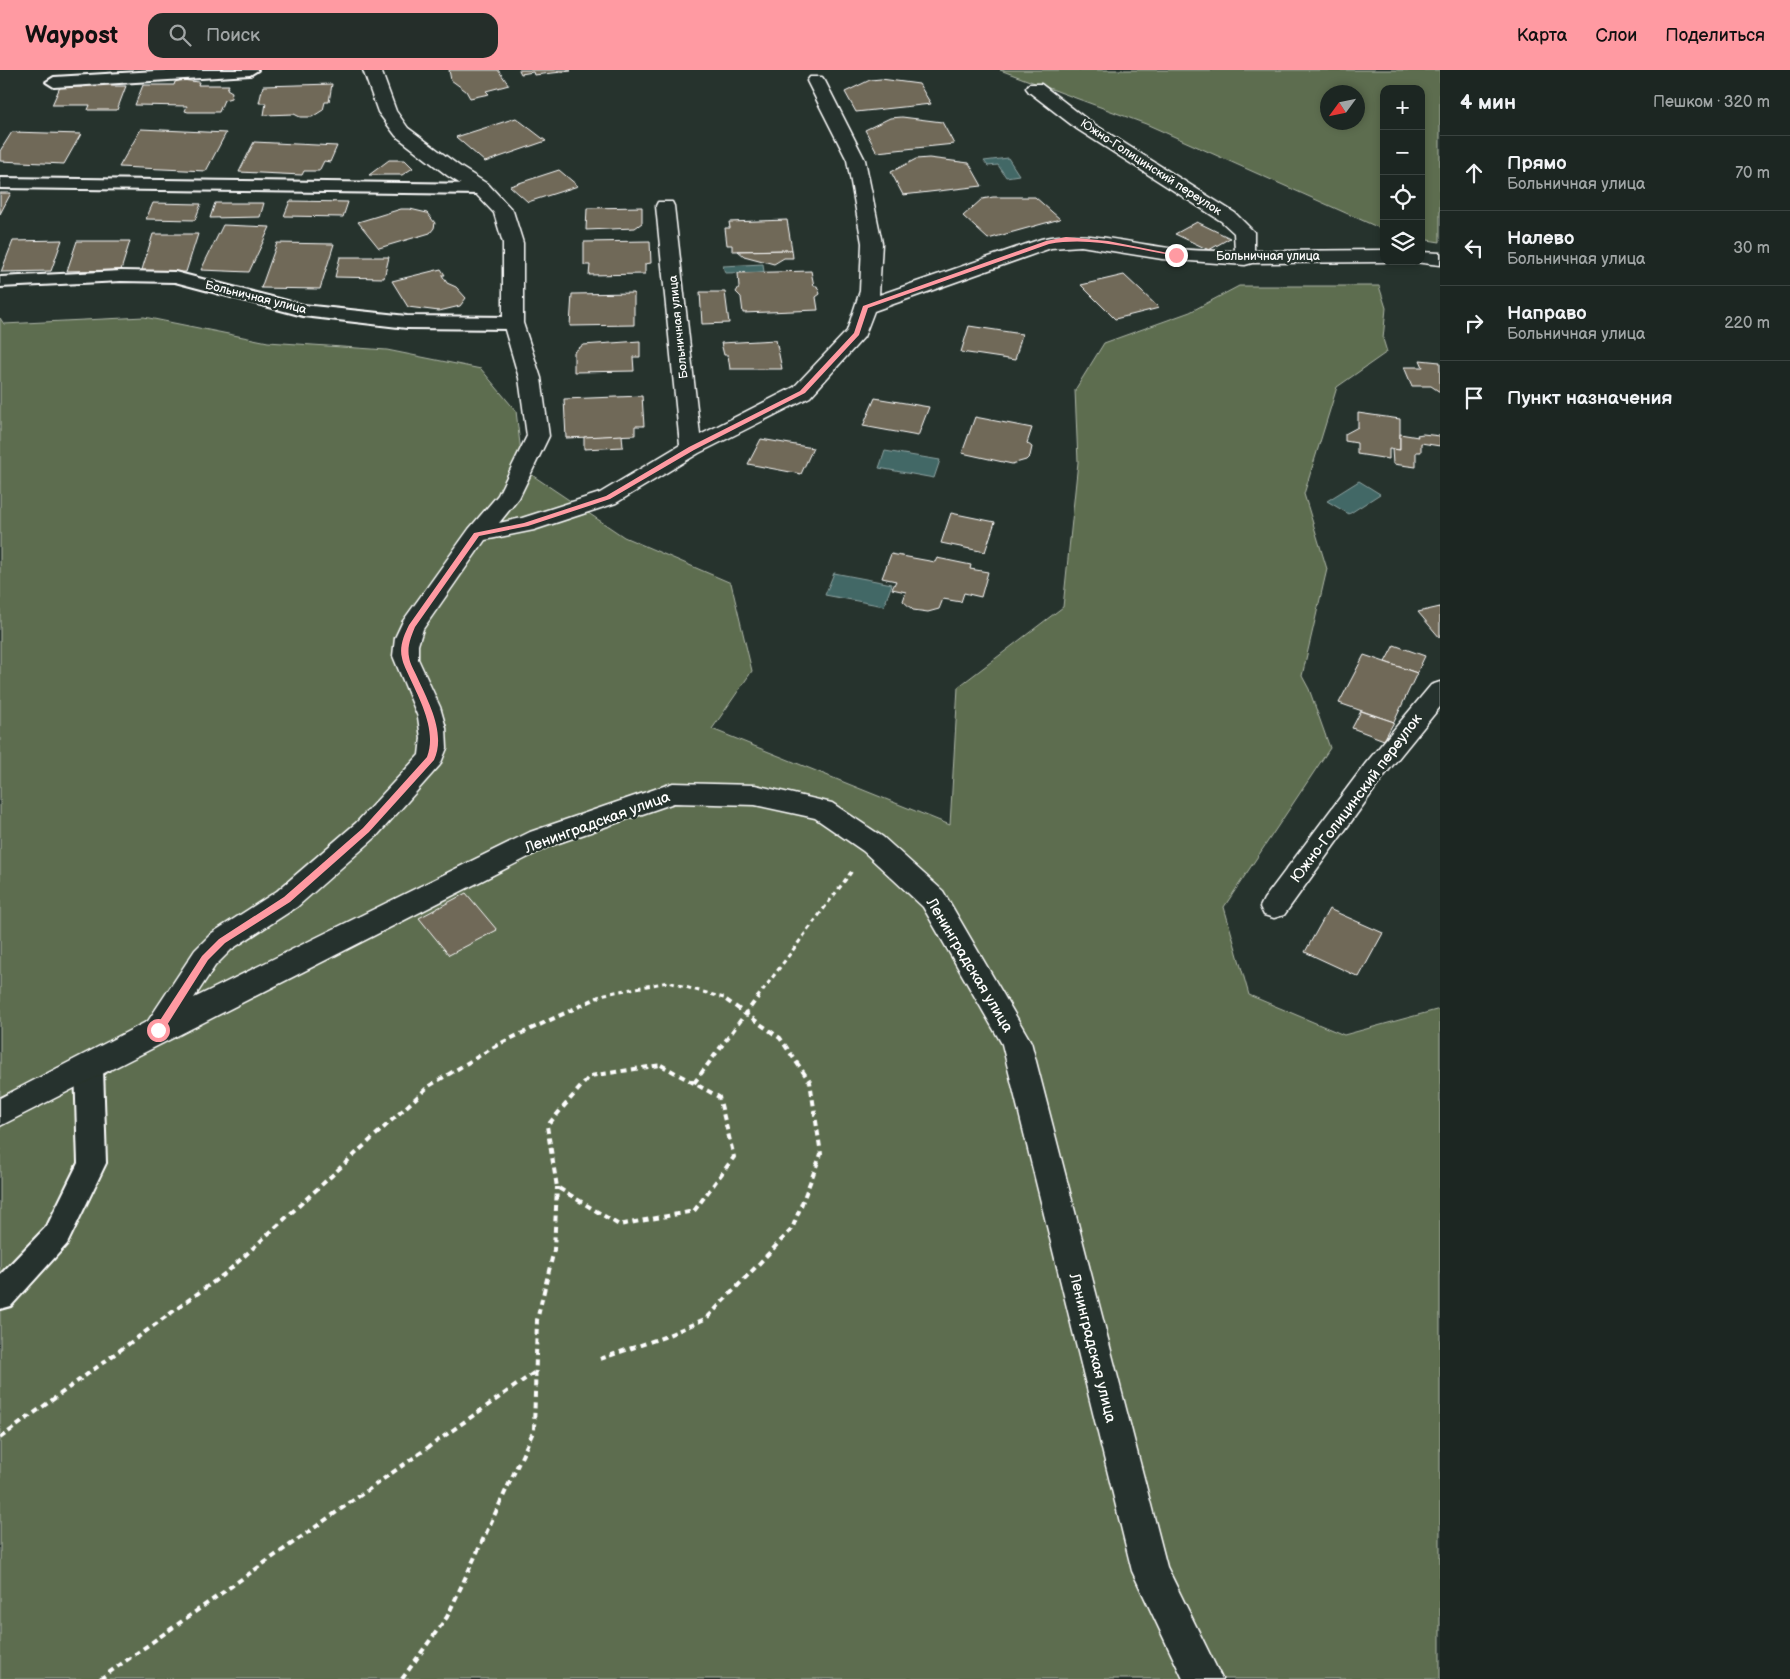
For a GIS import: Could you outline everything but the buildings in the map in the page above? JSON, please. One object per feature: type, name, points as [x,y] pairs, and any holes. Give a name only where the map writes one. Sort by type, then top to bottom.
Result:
[{"type":"street","points":[[158,1030],[205,958],[222,941],[287,899],[366,830],[431,758],[435,746],[433,732],[427,707],[405,658],[406,640],[412,627],[476,534],[508,498],[538,436],[530,378],[513,323],[513,243],[503,211],[482,189],[455,172],[402,132],[387,112],[372,70]]},
{"type":"street","points":[[476,534],[526,525],[608,498],[691,448],[802,392],[857,333],[870,291],[872,243],[856,160],[816,81]]},
{"type":"street","name":"Южно-Голицинский переулок","points":[[1035,88],[1083,125],[1228,217],[1244,232],[1245,259]]},
{"type":"street","name":"Больничная улица","points":[[665,206],[691,448]]},
{"type":"street","name":"Больничная улица","points":[[865,307],[1048,242],[1066,239],[1108,242],[1176,255],[1245,259],[1380,256]]},
{"type":"street","points":[[1425,258],[1440,259]]},
{"type":"street","name":"Южно-Голицинский переулок","points":[[1274,907],[1414,719],[1440,691]]},
{"type":"street","name":"Ленинградская улица","points":[[0,1113],[89,1068],[158,1030],[540,839],[673,793],[755,795],[823,810],[873,844],[933,899],[1016,1042],[1150,1571],[1203,1679]]},
{"type":"lane","points":[[54,82],[250,70]]},
{"type":"lane","points":[[0,183],[482,189]]},
{"type":"lane","name":"Больничная улица","points":[[0,282],[121,276],[175,277],[303,310],[407,322],[513,323]]},
{"type":"lane","points":[[0,1296],[58,1235],[92,1163],[89,1068]]},
{"type":"path","points":[[694,1083],[745,1012],[873,844]]},
{"type":"path","points":[[0,1438],[227,1272],[429,1086],[499,1044],[605,994],[668,982],[722,997],[780,1038],[810,1082],[821,1154],[792,1229],[706,1318],[664,1336],[600,1359]]},
{"type":"path","points":[[402,1679],[447,1617],[534,1430],[537,1320],[554,1250],[557,1187],[548,1126],[590,1076],[660,1065],[719,1097],[734,1157],[694,1211],[619,1225],[557,1187]]},
{"type":"path","points":[[100,1679],[536,1371]]},
{"type":"green space","points":[[1000,70],[1440,70],[1440,242],[1425,240],[1425,85],[1380,85],[1380,228],[1146,124]]},
{"type":"green space","points":[[1239,286],[1379,286],[1386,308],[1383,339],[1387,352],[1337,387],[1304,494],[1327,569],[1302,676],[1309,689],[1330,748],[1224,907],[1249,995],[1344,1035],[1440,1009],[1440,1679],[0,1679],[0,318],[4,324],[144,317],[268,342],[387,350],[481,369],[516,411],[523,469],[624,537],[731,583],[752,671],[712,729],[950,825],[958,687],[1063,607],[1078,462],[1075,390],[1104,343],[1190,312]]},
{"type":"water","points":[[1008,158],[1019,175],[1006,177],[998,165],[988,166],[984,161]]},
{"type":"water","points":[[763,264],[764,272],[725,273],[723,266]]},
{"type":"water","points":[[885,451],[940,460],[934,478],[879,468]]},
{"type":"water","points":[[1359,481],[1380,494],[1349,514],[1327,501]]},
{"type":"water","points":[[834,573],[892,584],[884,606],[825,595]]},
{"type":"route","points":[[158,1030],[205,958],[222,941],[287,899],[366,830],[431,758],[435,746],[433,732],[427,707],[405,658],[406,640],[412,627],[476,534],[526,525],[608,498],[691,448],[752,419],[802,392],[857,333],[865,307],[1048,242],[1066,239],[1108,242],[1176,255]]}]
